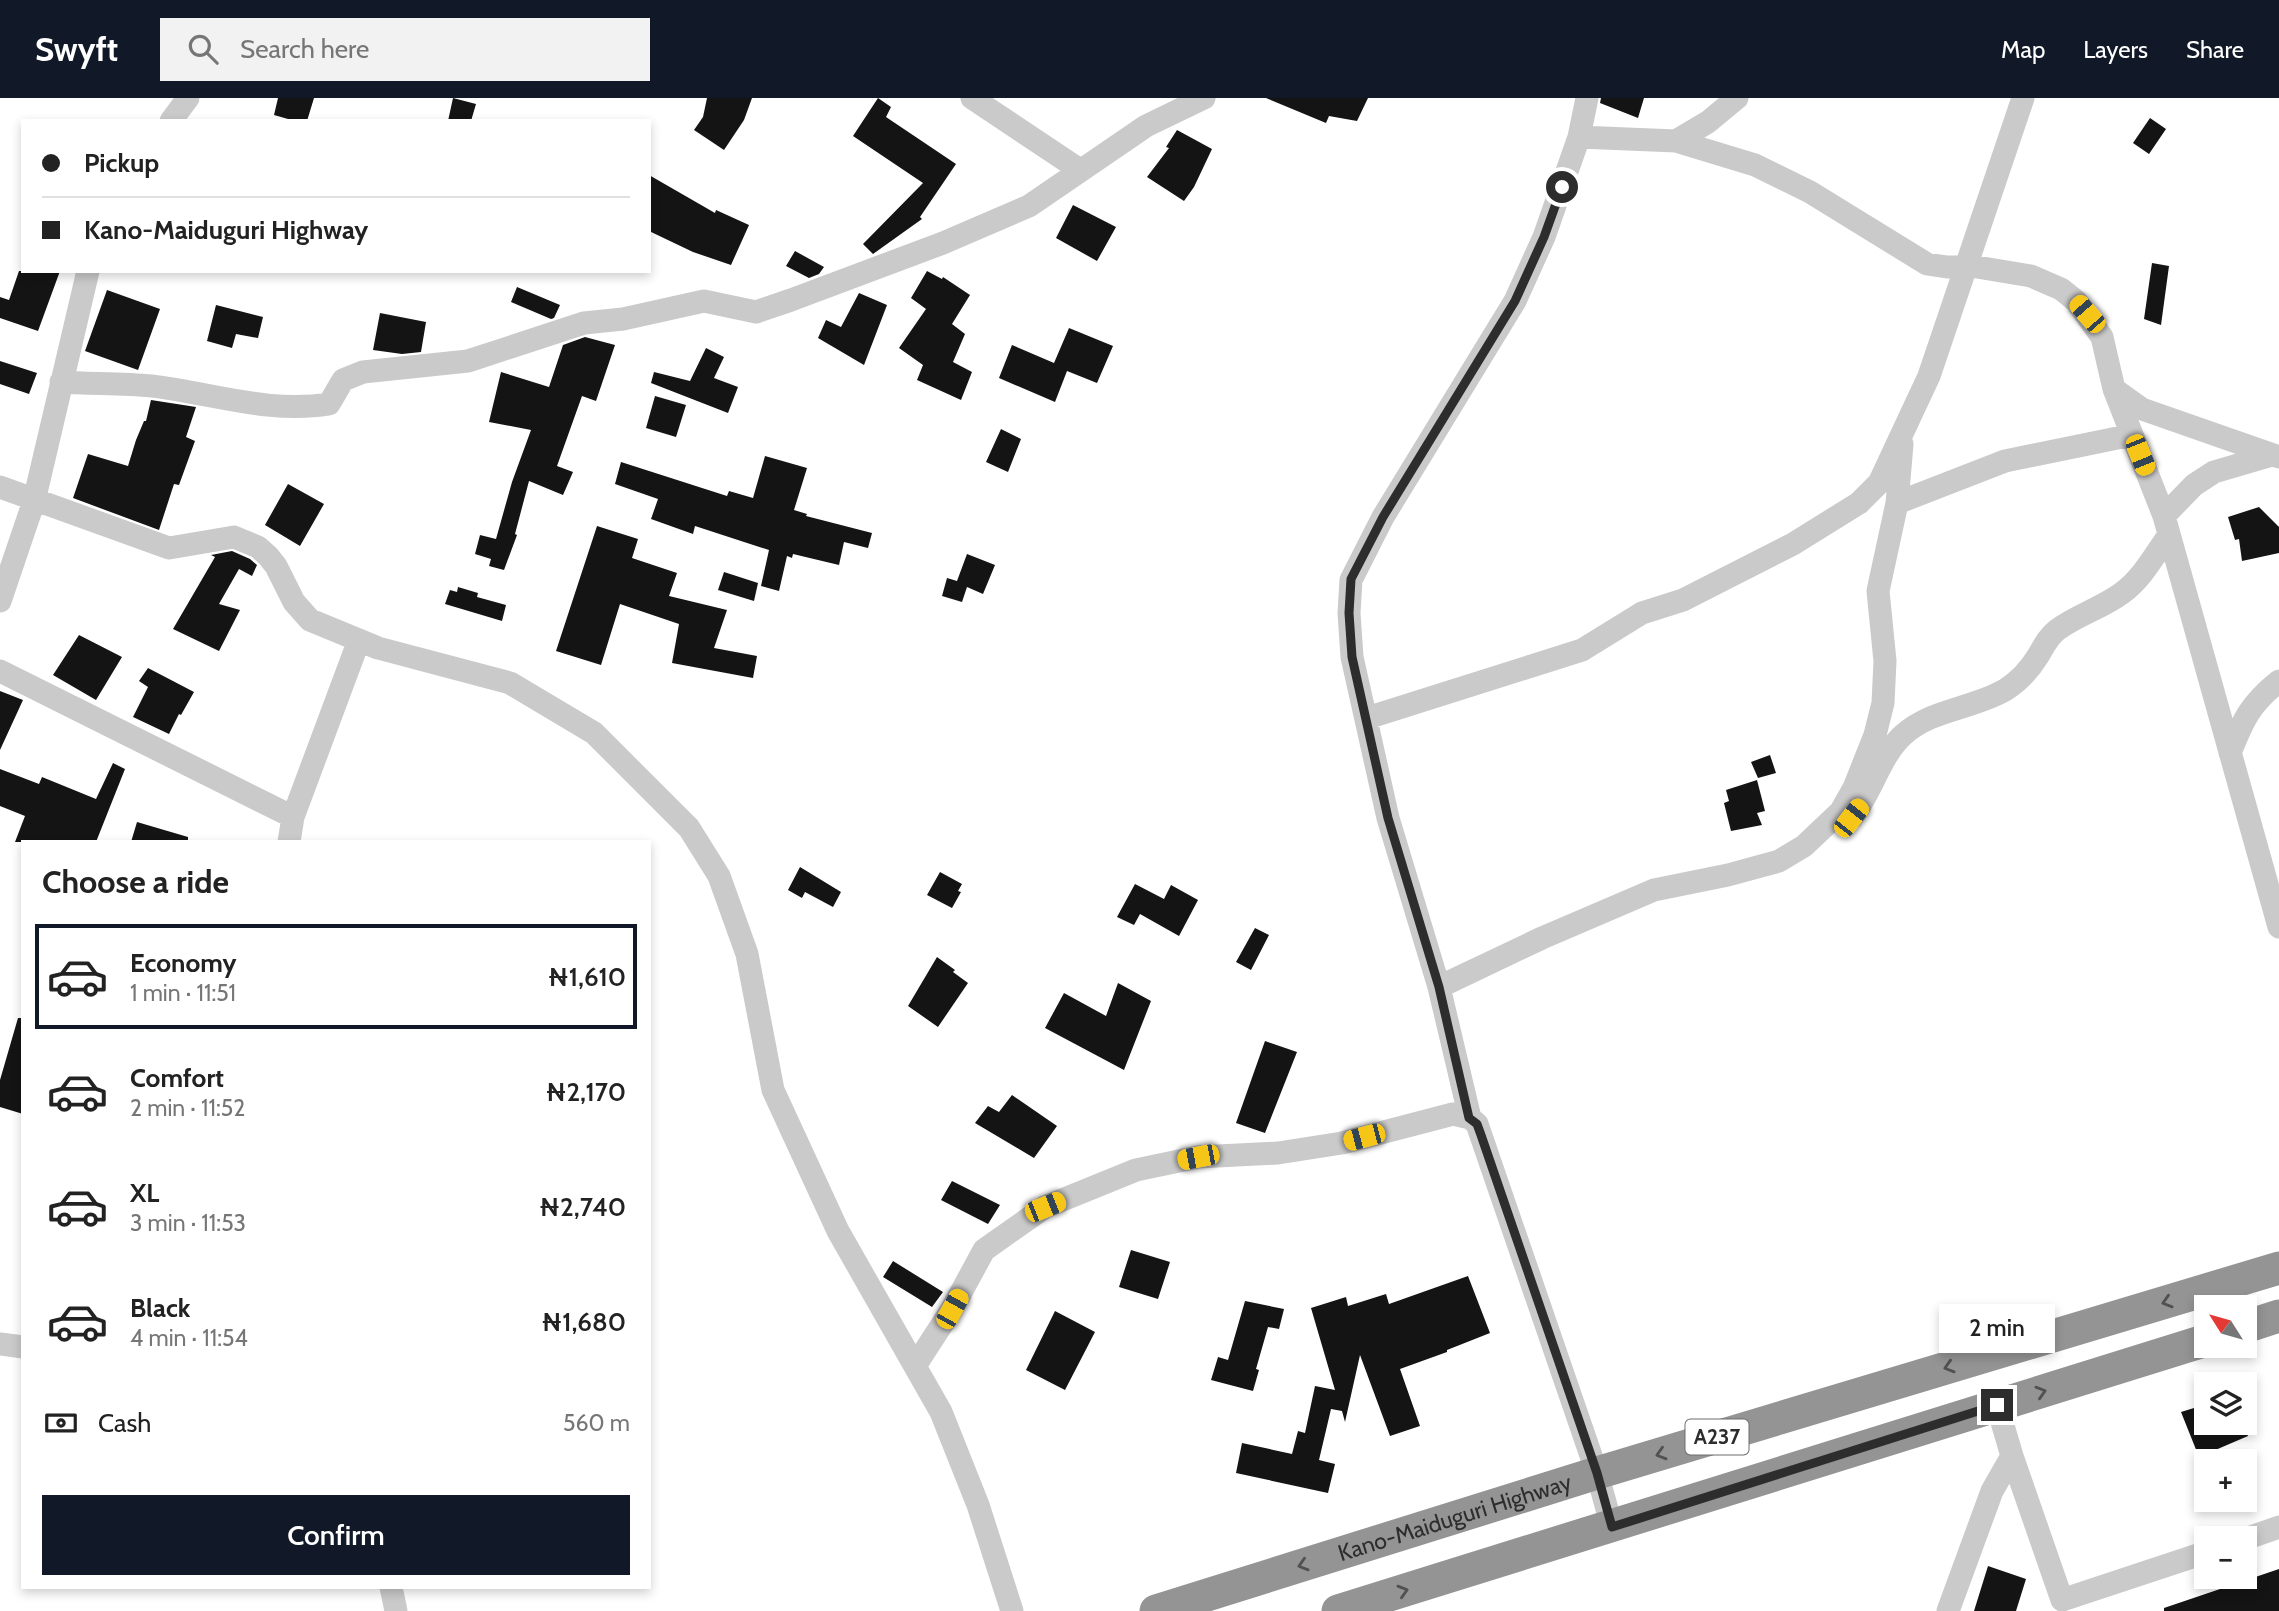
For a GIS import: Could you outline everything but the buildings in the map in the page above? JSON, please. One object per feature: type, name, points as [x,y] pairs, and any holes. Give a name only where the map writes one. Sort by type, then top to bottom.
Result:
[{"type":"highway","name":"Kano-Maiduguri Highway","points":[[1156,1611],[1597,1473],[2279,1268]]},
{"type":"highway","points":[[2258,1323],[2279,1316]]},
{"type":"highway","name":"A237","points":[[1338,1611],[2194,1344]]},
{"type":"street","points":[[172,119],[188,98]]},
{"type":"street","points":[[972,98],[1080,170]]},
{"type":"street","points":[[61,382],[151,386],[274,407],[307,408],[329,404],[343,380],[363,372],[468,361],[584,323],[623,319],[704,301],[756,312],[943,243],[1029,206],[1146,127],[1204,98]]},
{"type":"street","points":[[1469,1118],[1439,987],[1388,818],[1352,657],[1349,613],[1351,579],[1383,517],[1515,301],[1544,237],[1579,137],[1587,98]]},
{"type":"street","points":[[1676,141],[1708,122],[1737,98]]},
{"type":"street","points":[[1367,718],[1582,650],[1642,613],[1683,600],[1793,544],[1858,502],[1879,483],[1929,376],[2023,98]]},
{"type":"street","points":[[1579,137],[1676,141],[1755,165],[1799,187],[1927,264],[2031,276],[2062,289],[2076,301],[2102,337],[2114,388],[2166,526],[2279,927]]},
{"type":"street","points":[[0,601],[34,501],[88,273]]},
{"type":"street","points":[[2114,388],[2142,409],[2276,456]]},
{"type":"street","points":[[1439,987],[1542,938],[1654,890],[1728,875],[1779,861],[1804,846],[1841,811],[1854,788],[1875,736],[1883,703],[1885,661],[1878,591],[1897,503],[1902,433]]},
{"type":"street","points":[[1897,503],[2005,461],[2132,435]]},
{"type":"street","points":[[1827,825],[1844,823],[1851,818],[1865,801],[1892,748],[1914,726],[2013,685],[2026,672],[2045,642],[2057,631],[2124,593],[2139,578],[2166,526],[2194,485],[2214,472],[2276,456]]},
{"type":"street","points":[[0,487],[169,548],[234,537],[244,540],[258,547],[276,566],[294,602],[310,620],[378,648],[510,683],[594,733],[689,828],[719,876],[747,954],[773,1090],[838,1231],[941,1412],[973,1493],[1012,1611]]},
{"type":"street","points":[[289,840],[293,817],[359,640]]},
{"type":"street","points":[[0,671],[293,817]]},
{"type":"street","points":[[2230,753],[2244,718],[2262,694],[2279,681]]},
{"type":"street","points":[[915,1366],[952,1309],[984,1250],[1045,1207],[1136,1170],[1198,1157],[1278,1153],[1342,1143],[1453,1114],[1469,1118],[1477,1124],[1597,1473],[1612,1527]]},
{"type":"street","points":[[0,1344],[21,1347]]},
{"type":"street","points":[[1997,1405],[2063,1606],[2194,1557]]},
{"type":"street","points":[[1948,1611],[1992,1491],[2012,1456]]},
{"type":"street","points":[[2257,1535],[2279,1527]]},
{"type":"street","points":[[391,1589],[396,1611]]},
{"type":"route","points":[[1562,187],[1544,237],[1515,301],[1383,517],[1351,579],[1349,613],[1352,657],[1388,818],[1439,987],[1469,1118],[1477,1124],[1481,1135],[1597,1473],[1612,1527],[1997,1405]]}]
